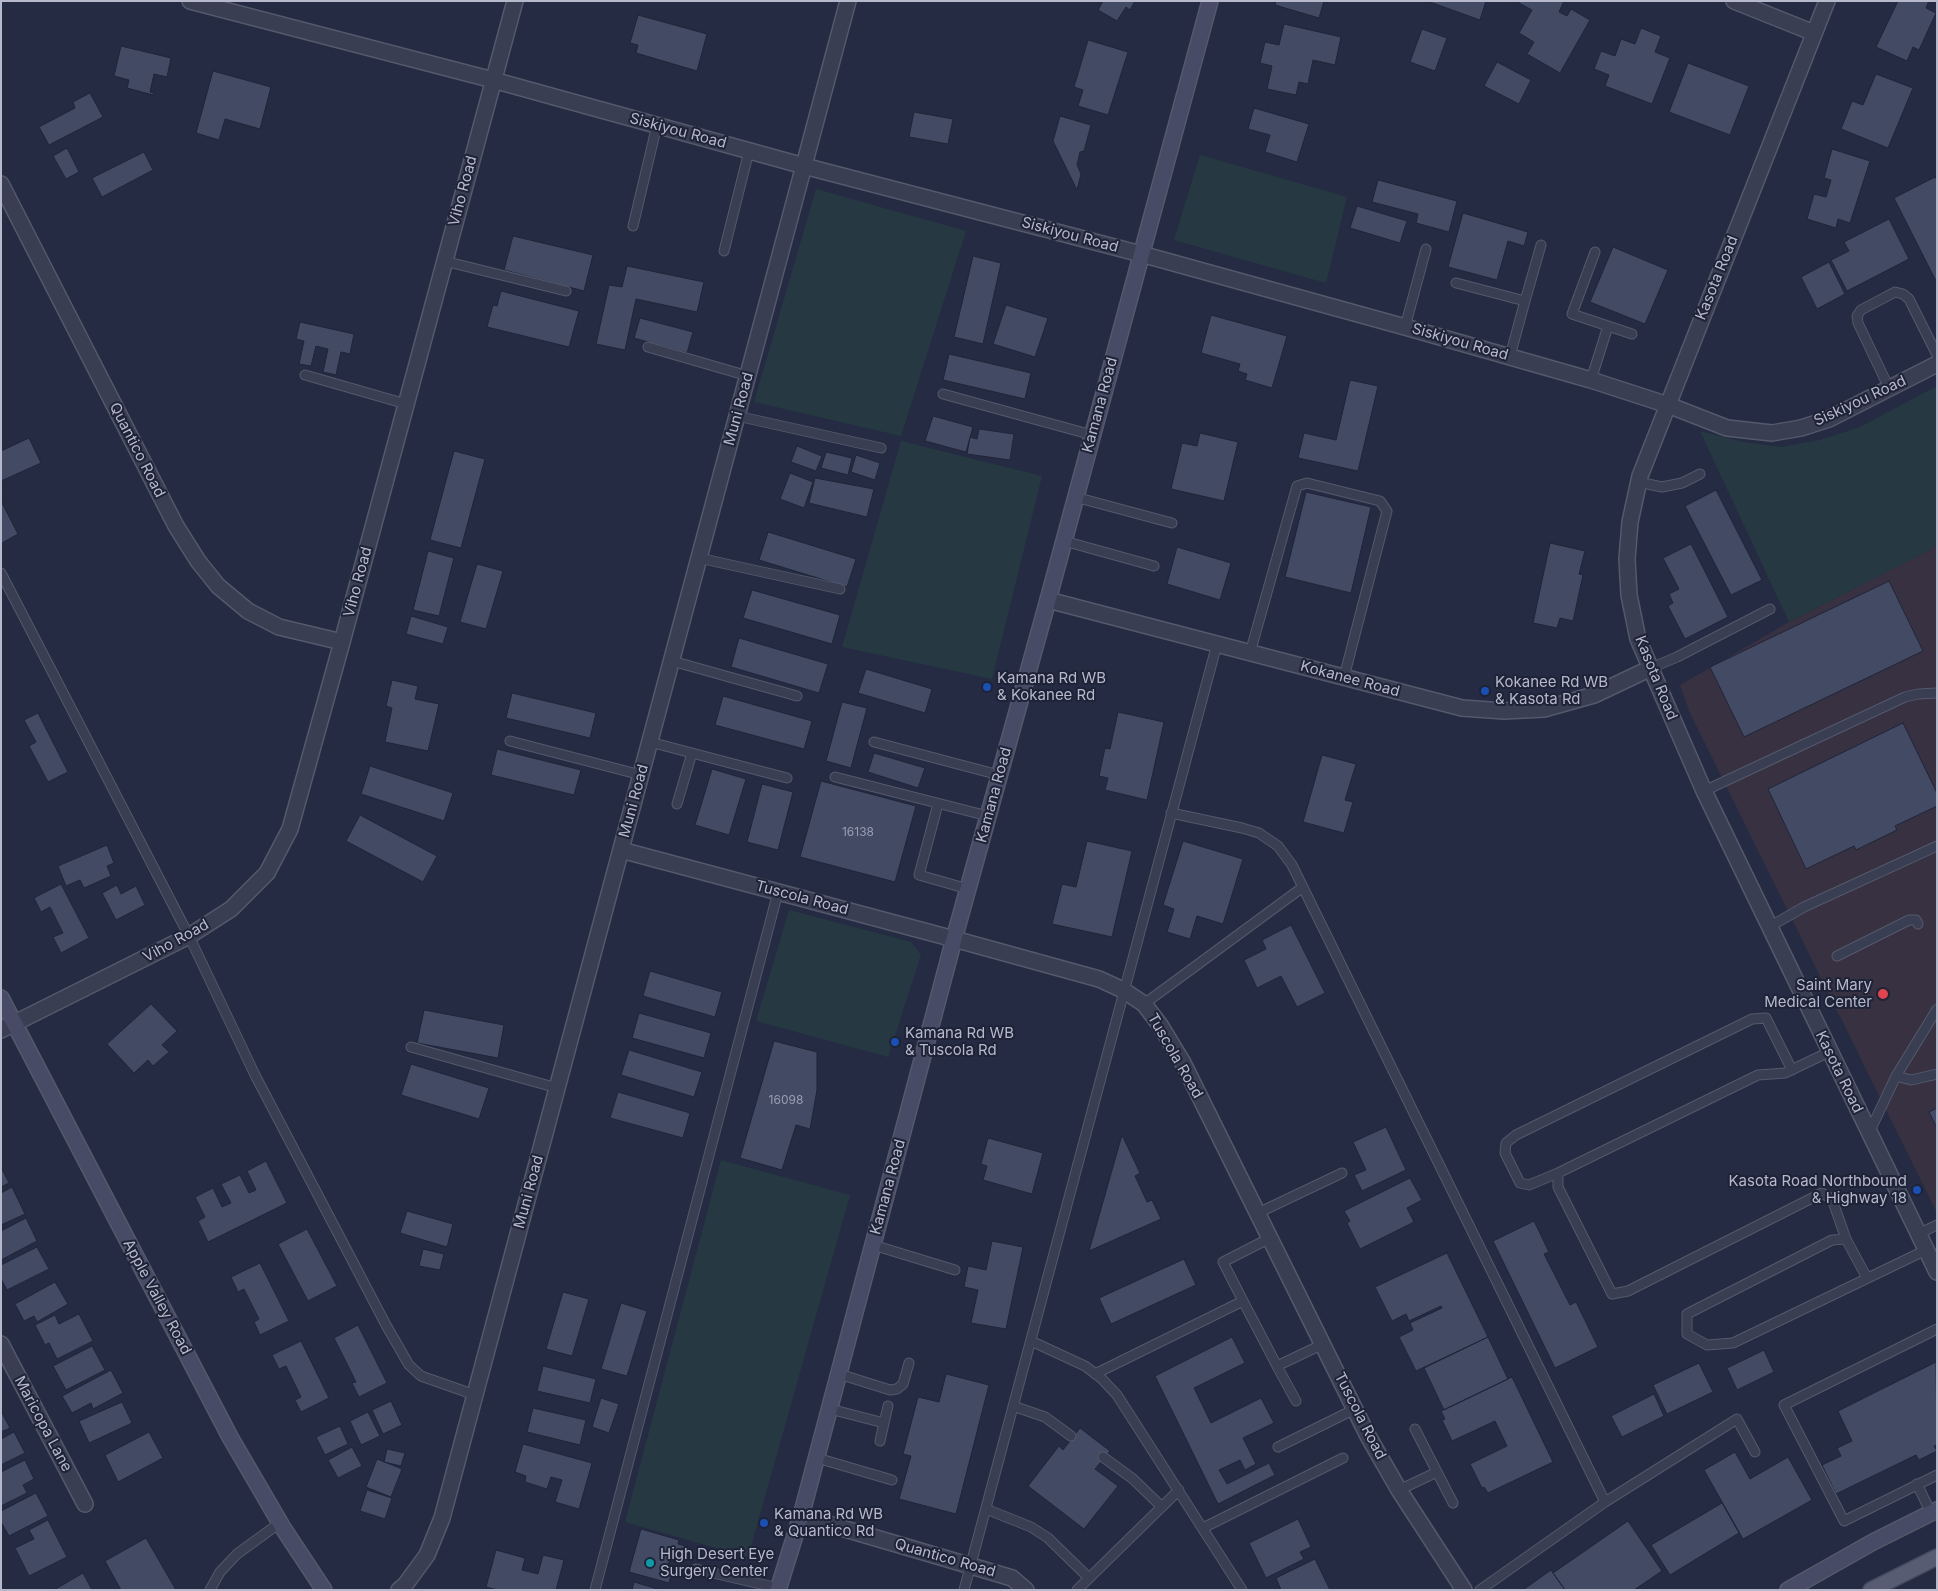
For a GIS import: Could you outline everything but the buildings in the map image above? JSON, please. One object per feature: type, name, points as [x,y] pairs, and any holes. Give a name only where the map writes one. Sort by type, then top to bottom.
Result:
[{"type":"main road","points":[[1871,1590],[1937,1557]]},
{"type":"street","name":"Siskiyou Road","points":[[190,1],[492,80],[804,166],[1141,254],[1406,327],[1591,380],[1668,405],[1727,428],[1772,433],[1801,428],[1829,419],[1937,364]]},
{"type":"street","name":"Viho Road","points":[[8,1027],[189,936],[231,909],[267,873],[290,829],[515,1]]},
{"type":"street","name":"Muni Road","points":[[399,1590],[405,1585],[427,1555],[442,1518],[848,1]]},
{"type":"street","name":"Kamana Road","points":[[778,1589],[817,1458],[954,938],[1048,600],[1210,1]]},
{"type":"street","points":[[1734,1],[1814,33]]},
{"type":"street","name":"Kasota Road","points":[[1827,1],[1638,482],[1630,522],[1627,559],[1629,595],[1638,639],[1704,791],[1768,927],[1937,1272]]},
{"type":"street","name":"Quantico Road","points":[[1,184],[176,526],[198,561],[218,586],[248,610],[279,627],[342,642]]},
{"type":"street","name":"Kokanee Road","points":[[1048,600],[1462,708],[1504,711],[1544,709],[1594,695],[1651,668]]},
{"type":"street","name":"Tuscola Road","points":[[621,850],[954,938],[1099,979],[1123,990],[1144,1004],[1160,1025],[1183,1063],[1368,1436],[1399,1490],[1464,1590]]},
{"type":"street","name":"Apple Valley Road","points":[[1,998],[8,1027],[230,1438],[324,1590]]},
{"type":"street","name":"Maricopa Lane","points":[[1,1344],[85,1504]]},
{"type":"street","points":[[1788,1590],[1934,1512]]},
{"type":"street","name":"Quantico Road","points":[[801,1516],[1012,1578],[1026,1590]]},
{"type":"lane","points":[[633,226],[657,125]]},
{"type":"lane","points":[[724,251],[749,151]]},
{"type":"lane","points":[[1510,356],[1541,245]]},
{"type":"lane","points":[[1406,327],[1426,249]]},
{"type":"lane","points":[[1595,252],[1572,314],[1632,334]]},
{"type":"lane","points":[[444,261],[566,291]]},
{"type":"lane","points":[[1456,283],[1525,301]]},
{"type":"lane","points":[[1889,388],[1858,323],[1857,316],[1861,310],[1895,292],[1903,294],[1909,299],[1937,355]]},
{"type":"lane","points":[[1591,380],[1608,326]]},
{"type":"lane","points":[[648,347],[748,376]]},
{"type":"lane","points":[[305,375],[406,404]]},
{"type":"lane","points":[[943,394],[1092,435]]},
{"type":"lane","points":[[738,416],[881,448]]},
{"type":"lane","points":[[1638,482],[1662,487],[1682,483],[1700,474]]},
{"type":"lane","points":[[1250,652],[1297,486],[1307,483],[1380,501],[1387,511],[1344,677]]},
{"type":"lane","points":[[1075,497],[1172,524]]},
{"type":"lane","points":[[1064,541],[1154,566]]},
{"type":"lane","points":[[699,558],[840,589]]},
{"type":"lane","points":[[1,573],[189,936],[254,1075],[409,1365],[420,1376],[475,1395]]},
{"type":"lane","points":[[1651,668],[1677,657],[1770,609]]},
{"type":"lane","points":[[964,1590],[1217,644]]},
{"type":"lane","points":[[672,661],[796,696]]},
{"type":"lane","points":[[1704,791],[1905,698],[1918,694],[1937,693]]},
{"type":"lane","points":[[510,741],[642,775]]},
{"type":"lane","points":[[650,742],[787,778]]},
{"type":"lane","points":[[874,742],[999,775]]},
{"type":"lane","points":[[677,804],[692,754]]},
{"type":"lane","points":[[835,777],[988,816]]},
{"type":"lane","points":[[938,804],[919,875],[968,889]]},
{"type":"lane","points":[[1171,813],[1242,828],[1264,837],[1278,846],[1292,865],[1605,1502]]},
{"type":"lane","points":[[1768,927],[1804,907],[1937,846]]},
{"type":"lane","points":[[1144,1004],[1303,886]]},
{"type":"lane","points":[[595,1590],[778,892]]},
{"type":"lane","points":[[1837,956],[1910,920],[1916,920],[1918,924]]},
{"type":"lane","points":[[1869,1133],[1896,1076],[1937,1009]]},
{"type":"lane","points":[[1792,1070],[1766,1018],[1752,1019],[1516,1135],[1506,1143],[1505,1153],[1520,1183],[1529,1184],[1558,1173],[1758,1075],[1785,1074],[1829,1052]]},
{"type":"lane","points":[[411,1047],[557,1088]]},
{"type":"lane","points":[[1896,1076],[1911,1080],[1937,1074]]},
{"type":"lane","points":[[1258,1214],[1342,1173]]},
{"type":"lane","points":[[1558,1173],[1558,1187],[1612,1294],[1628,1291],[1822,1193],[1832,1199],[1846,1240],[1867,1278]]},
{"type":"lane","points":[[1918,1234],[1937,1225]]},
{"type":"lane","points":[[1270,1238],[1223,1262],[1296,1401]]},
{"type":"lane","points":[[1846,1240],[1832,1240],[1687,1314],[1687,1334],[1707,1345],[1733,1343],[1926,1250]]},
{"type":"lane","points":[[873,1245],[955,1270]]},
{"type":"lane","points":[[1095,1374],[1243,1301]]},
{"type":"lane","points":[[1936,1331],[1784,1405],[1844,1521],[1937,1474]]},
{"type":"lane","points":[[1031,1341],[1085,1366],[1118,1395],[1242,1590]]},
{"type":"lane","points":[[1277,1366],[1322,1344]]},
{"type":"lane","points":[[839,1374],[890,1390],[897,1389],[903,1384],[909,1363]]},
{"type":"lane","points":[[880,1442],[888,1406]]},
{"type":"lane","points":[[1013,1406],[1045,1418],[1071,1436]]},
{"type":"lane","points":[[1278,1446],[1355,1408]]},
{"type":"lane","points":[[830,1409],[884,1424]]},
{"type":"lane","points":[[1480,1590],[1605,1502],[1737,1419],[1756,1452]]},
{"type":"lane","points":[[1416,1429],[1453,1503]]},
{"type":"lane","points":[[1102,1457],[1133,1479],[1162,1507]]},
{"type":"lane","points":[[817,1458],[892,1480]]},
{"type":"lane","points":[[1203,1528],[1343,1458]]},
{"type":"lane","points":[[1399,1490],[1436,1472]]},
{"type":"lane","points":[[1917,1484],[1934,1512]]},
{"type":"lane","points":[[1077,1590],[1179,1490]]},
{"type":"lane","points":[[986,1509],[1030,1527],[1048,1538],[1089,1578]]},
{"type":"lane","points":[[210,1590],[220,1572],[237,1554],[281,1522]]},
{"type":"lane","points":[[696,1569],[778,1589]]},
{"type":"shaded area","points":[[1200,155],[1347,197],[1326,283],[1174,240]]},
{"type":"shaded area","points":[[816,189],[966,231],[901,436],[754,402]]},
{"type":"shaded area","points":[[1937,386],[1937,546],[1789,622],[1700,431],[1743,442],[1780,447],[1820,440],[1860,427]]},
{"type":"shaded area","points":[[901,441],[1042,476],[992,679],[842,647]]},
{"type":"shaded area","name":"Saint Mary Medical Center","points":[[1937,546],[1937,1213],[1689,711],[1680,685],[1789,622]]},
{"type":"shaded area","points":[[789,910],[911,942],[921,955],[888,1057],[756,1021]]},
{"type":"shaded area","points":[[721,1160],[850,1195],[748,1557],[625,1522]]},
{"type":"place","name":"Kamana Rd WB & Kokanee Rd","points":[[987,687]]},
{"type":"place","name":"Kokanee Rd WB & Kasota Rd","points":[[1485,691]]},
{"type":"place","name":"Saint Mary Medical Center","points":[[1883,994]]},
{"type":"place","name":"Kamana Rd WB & Tuscola Rd","points":[[895,1042]]},
{"type":"place","name":"Kasota Road Northbound & Highway 18","points":[[1917,1190]]},
{"type":"place","name":"Kamana Rd WB & Quantico Rd","points":[[764,1523]]},
{"type":"place","name":"High Desert Eye Surgery Center","points":[[650,1563]]}]
